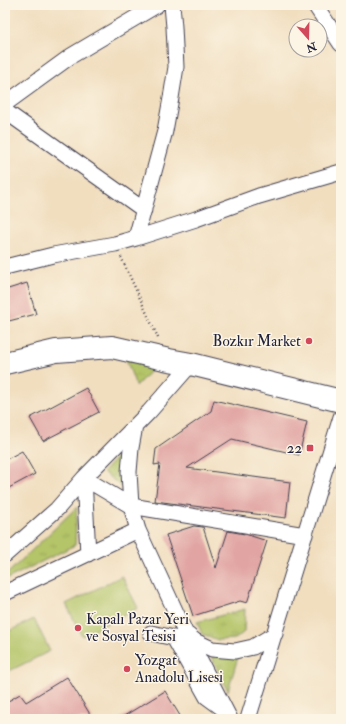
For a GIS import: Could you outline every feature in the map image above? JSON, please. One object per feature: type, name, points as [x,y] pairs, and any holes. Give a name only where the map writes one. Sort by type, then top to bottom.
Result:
[{"type":"street","points":[[5,104],[71,56],[157,5]]},
{"type":"street","points":[[136,238],[165,131],[176,67],[172,5]]},
{"type":"street","points":[[315,5],[341,44]]},
{"type":"street","points":[[5,111],[144,210]]},
{"type":"street","points":[[5,267],[53,255],[115,244],[196,219],[259,196],[341,172]]},
{"type":"street","points":[[5,363],[56,351],[112,347],[191,364],[341,415],[248,719]]},
{"type":"street","points":[[5,555],[57,509],[84,478],[149,412],[191,364]]},
{"type":"street","points":[[135,426],[129,472],[131,506],[138,530],[185,632],[227,714]]},
{"type":"street","points":[[84,478],[131,506],[305,534]]},
{"type":"street","points":[[84,478],[88,554]]},
{"type":"street","points":[[5,593],[138,530]]},
{"type":"street","points":[[185,632],[195,641],[212,649],[235,651],[253,647],[275,634]]},
{"type":"street","points":[[152,633],[174,638],[206,697],[227,714]]},
{"type":"path","points":[[115,244],[169,360]]},
{"type":"green space","points":[[126,359],[155,366],[136,386]]},
{"type":"green space","points":[[124,449],[126,490],[103,472]]},
{"type":"green space","points":[[77,507],[75,545],[5,580],[5,576]]},
{"type":"green space","points":[[122,576],[138,608],[82,636],[66,604]]},
{"type":"green space","points":[[245,609],[244,632],[235,639],[218,640],[202,634],[197,622]]},
{"type":"green space","points":[[34,619],[50,651],[5,673],[5,633]]},
{"type":"green space","points":[[211,656],[238,657],[228,691]]},
{"type":"building","points":[[27,283],[36,314],[5,322],[5,290]]},
{"type":"building","points":[[86,388],[99,412],[43,441],[30,418]]},
{"type":"building","points":[[214,400],[307,422],[299,455],[232,439],[187,468],[290,482],[286,518],[155,501],[160,464],[154,465],[156,449],[211,411]]},
{"type":"building","points":[[22,451],[35,474],[5,490],[5,460]]},
{"type":"building","points":[[194,526],[203,527],[216,568],[228,531],[245,534],[267,541],[247,603],[240,601],[193,616],[166,535]]},
{"type":"building","points":[[67,677],[93,719],[5,719],[5,703],[20,694],[26,702]]},
{"type":"building","points":[[165,691],[182,719],[119,719]]},
{"type":"place","name":"Bozkır Market","points":[[309,341]]},
{"type":"place","name":"22","points":[[310,448]]},
{"type":"place","name":"Kapalı Pazar Yeri ve Sosyal Tesisi","points":[[78,628]]},
{"type":"place","name":"Yozgat Anadolu Lisesi","points":[[127,669]]}]
